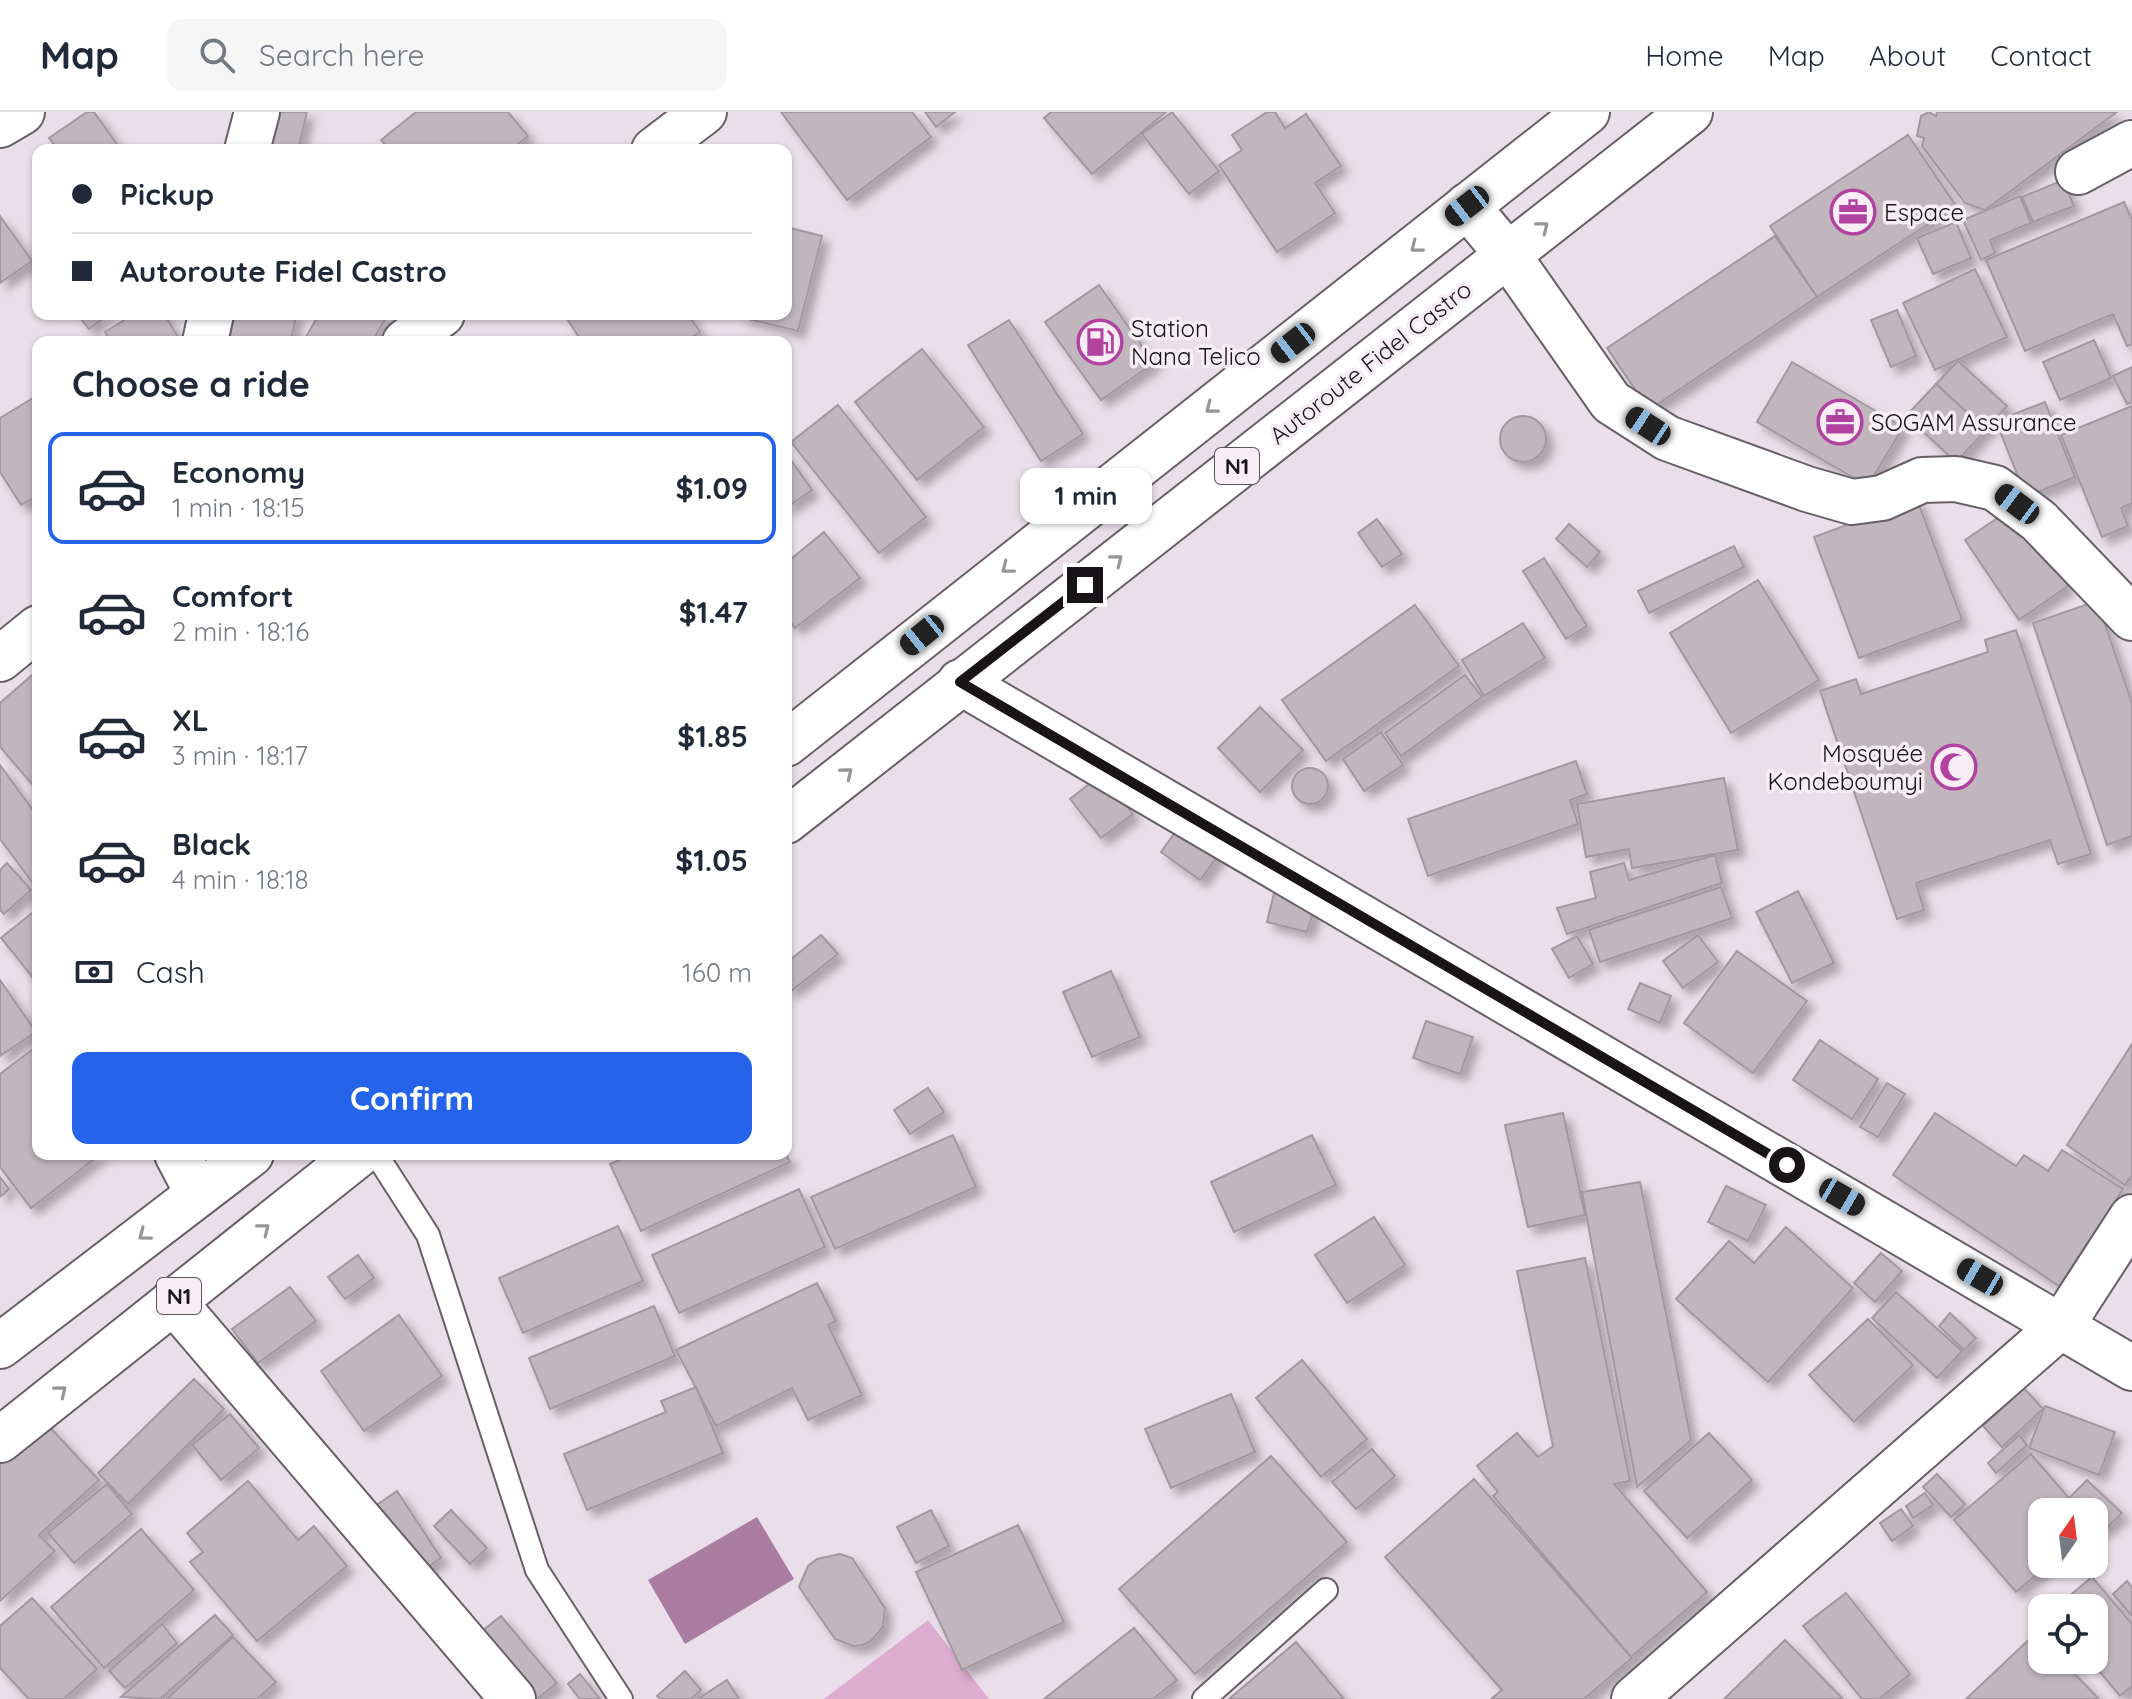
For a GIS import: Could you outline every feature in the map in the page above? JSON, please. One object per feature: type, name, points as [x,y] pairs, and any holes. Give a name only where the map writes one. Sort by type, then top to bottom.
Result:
[{"type":"main road","points":[[0,125],[22,112]]},
{"type":"main road","points":[[662,144],[704,112]]},
{"type":"main road","name":"N1","points":[[792,739],[1587,112]]},
{"type":"main road","name":"Autoroute Fidel Castro","points":[[792,816],[1690,112]]},
{"type":"main road","points":[[2078,172],[2132,143]]},
{"type":"main road","points":[[1467,206],[1508,255],[1611,402],[1667,438],[1807,489],[1852,502],[1882,498],[1922,480],[1956,479],[1995,488],[2039,521],[2132,618]]},
{"type":"main road","points":[[413,336],[434,320]]},
{"type":"main road","points":[[0,659],[32,633]]},
{"type":"main road","points":[[960,682],[2132,1368]]},
{"type":"main road","points":[[180,1160],[198,1194]]},
{"type":"main road","points":[[0,1346],[243,1160]]},
{"type":"main road","name":"N1","points":[[0,1440],[351,1160]]},
{"type":"main road","points":[[1634,1699],[2062,1325],[2132,1217]]},
{"type":"main road","points":[[173,1301],[513,1699]]},
{"type":"lane","points":[[380,1160],[428,1235],[537,1570],[621,1699]]},
{"type":"lane","points":[[1204,1699],[1326,1590]]},
{"type":"shaded area","points":[[757,1517],[794,1579],[685,1644],[648,1580]]},
{"type":"shaded area","points":[[928,1620],[989,1699],[824,1699]]},
{"type":"building","points":[[87,112],[94,112],[117,144],[54,144],[49,138]]},
{"type":"building","points":[[276,112],[307,112],[299,144],[268,144]]},
{"type":"building","points":[[416,112],[508,112],[528,136],[518,144],[385,144],[381,140]]},
{"type":"building","points":[[781,112],[912,112],[931,137],[847,200]]},
{"type":"building","points":[[925,112],[955,112],[936,127]]},
{"type":"building","points":[[1051,112],[1166,112],[1092,174],[1044,118]]},
{"type":"building","points":[[1172,112],[1219,171],[1189,194],[1142,134]]},
{"type":"building","points":[[1267,112],[1275,112],[1285,128],[1306,114],[1341,166],[1315,183],[1335,213],[1277,252],[1219,165],[1242,150],[1232,135]]},
{"type":"building","points":[[1929,112],[1936,116],[1937,112],[2117,112],[1985,210],[1965,203],[1922,146],[1924,138],[1917,136],[1921,116]]},
{"type":"building","points":[[1908,135],[1956,206],[1817,297],[1770,226]]},
{"type":"building","points":[[2063,180],[2074,206],[2033,222],[2022,197]]},
{"type":"building","points":[[2020,196],[2031,223],[1990,240],[1995,253],[1981,260],[1963,220]]},
{"type":"building","points":[[2124,202],[2132,220],[2132,344],[2127,346],[2113,314],[2025,351],[1986,260]]},
{"type":"building","points":[[0,216],[32,261],[0,283]]},
{"type":"building","points":[[1956,222],[1971,258],[1933,274],[1917,238]]},
{"type":"building","points":[[792,228],[822,236],[798,331],[752,320],[792,320]]},
{"type":"building","points":[[1775,236],[1817,297],[1649,410],[1607,348]]},
{"type":"building","points":[[1975,269],[2007,337],[1935,370],[1903,303]]},
{"type":"building","name":"Station Nana Telico","points":[[1099,285],[1154,363],[1101,400],[1045,322]]},
{"type":"building","points":[[1897,310],[1916,356],[1891,367],[1871,320]]},
{"type":"building","points":[[82,320],[101,320],[89,329]]},
{"type":"building","points":[[124,320],[168,320],[177,336],[107,336],[105,332]]},
{"type":"building","points":[[234,320],[296,320],[292,336],[230,336]]},
{"type":"building","points":[[316,320],[385,320],[375,336],[306,336]]},
{"type":"building","points":[[568,320],[692,320],[700,332],[693,336],[578,336]]},
{"type":"building","points":[[1009,320],[1083,434],[1041,461],[968,345]]},
{"type":"building","points":[[2094,340],[2111,378],[2060,400],[2043,362]]},
{"type":"building","points":[[922,349],[984,427],[917,480],[855,402]]},
{"type":"building","points":[[1958,361],[2007,406],[1986,430],[1936,384]]},
{"type":"building","points":[[1792,362],[1903,427],[1868,486],[1757,422]]},
{"type":"building","points":[[2132,367],[2132,402],[2127,404],[2113,376]]},
{"type":"building","points":[[1936,384],[1986,430],[1956,462],[1906,416]]},
{"type":"building","points":[[32,399],[32,499],[21,505],[0,472],[0,418]]},
{"type":"building","points":[[2045,402],[2075,477],[2026,497],[1996,421]]},
{"type":"building","points":[[838,405],[926,517],[879,553],[792,441]]},
{"type":"building","points":[[2132,406],[2132,503],[2121,508],[2128,526],[2102,537],[2061,435]]},
{"type":"building","points":[[1523,416],[1539,423],[1546,439],[1539,455],[1523,462],[1507,455],[1500,439],[1507,423]]},
{"type":"building","points":[[792,462],[812,490],[792,504]]},
{"type":"building","points":[[1917,499],[1962,620],[1859,658],[1814,537]]},
{"type":"building","points":[[2014,507],[2068,586],[2019,620],[1965,540]]},
{"type":"building","points":[[1377,519],[1402,554],[1382,567],[1358,533]]},
{"type":"building","points":[[1569,524],[1600,552],[1587,567],[1556,539]]},
{"type":"building","points":[[824,532],[860,578],[795,628],[792,624],[792,558]]},
{"type":"building","points":[[1734,546],[1744,567],[1649,613],[1638,591]]},
{"type":"building","points":[[1544,558],[1587,626],[1566,639],[1523,571]]},
{"type":"building","points":[[1758,580],[1819,680],[1731,733],[1670,633]]},
{"type":"building","points":[[2097,601],[2132,703],[2132,836],[2107,845],[2033,623]]},
{"type":"building","points":[[1415,605],[1459,666],[1326,761],[1282,700]]},
{"type":"building","points":[[1523,623],[1545,658],[1484,696],[1462,660]]},
{"type":"building","name":"Mosquée Kondeboumyi","points":[[2016,630],[2091,854],[2058,864],[2050,840],[1916,883],[1924,910],[1897,919],[1820,691],[1856,679],[1861,694],[1988,652],[1985,640]]},
{"type":"building","points":[[32,675],[32,784],[0,747],[0,703]]},
{"type":"building","points":[[1465,675],[1482,697],[1401,756],[1385,733]]},
{"type":"building","points":[[1260,707],[1303,750],[1260,792],[1218,748]]},
{"type":"building","points":[[1381,732],[1403,765],[1364,791],[1343,759]]},
{"type":"building","points":[[1576,761],[1587,794],[1570,800],[1578,824],[1428,876],[1408,819]]},
{"type":"building","points":[[0,765],[32,809],[32,882],[0,839]]},
{"type":"building","points":[[1310,768],[1323,773],[1328,786],[1323,799],[1310,804],[1297,799],[1292,786],[1297,773]]},
{"type":"building","points":[[1102,774],[1133,814],[1101,838],[1070,799]]},
{"type":"building","points":[[1724,778],[1738,850],[1632,868],[1629,849],[1586,857],[1577,804]]},
{"type":"building","points":[[1184,820],[1223,849],[1200,880],[1161,852]]},
{"type":"building","points":[[1715,855],[1722,883],[1567,934],[1557,908],[1596,898],[1590,872],[1624,863],[1629,880]]},
{"type":"building","points":[[7,863],[31,890],[4,914],[0,910],[0,870]]},
{"type":"building","points":[[1721,887],[1732,918],[1600,962],[1589,930]]},
{"type":"building","points":[[1275,889],[1317,900],[1307,932],[1267,922]]},
{"type":"building","points":[[1798,891],[1834,963],[1792,983],[1756,912]]},
{"type":"building","points":[[32,913],[32,977],[1,938]]},
{"type":"building","points":[[821,935],[838,954],[792,990],[792,958]]},
{"type":"building","points":[[1698,935],[1718,962],[1683,988],[1663,961]]},
{"type":"building","points":[[1577,936],[1593,964],[1569,978],[1552,949]]},
{"type":"building","points":[[1737,951],[1807,1001],[1753,1073],[1684,1023]]},
{"type":"building","points":[[1111,971],[1140,1037],[1092,1057],[1063,992]]},
{"type":"building","points":[[0,980],[32,1026],[32,1035],[0,1056]]},
{"type":"building","points":[[1640,983],[1671,996],[1660,1023],[1628,1009]]},
{"type":"building","points":[[1426,1021],[1473,1037],[1460,1074],[1413,1058]]},
{"type":"building","points":[[1820,1040],[1878,1079],[1852,1119],[1793,1080]]},
{"type":"building","points":[[2132,1044],[2132,1175],[2125,1185],[2067,1145]]},
{"type":"building","points":[[32,1050],[32,1160],[93,1160],[31,1208],[0,1167],[0,1074]]},
{"type":"building","points":[[1887,1083],[1905,1094],[1878,1137],[1860,1127]]},
{"type":"building","points":[[928,1088],[944,1112],[910,1134],[894,1110]]},
{"type":"building","points":[[1563,1113],[1585,1215],[1528,1227],[1505,1125]]},
{"type":"building","points":[[1935,1113],[2016,1166],[2024,1155],[2048,1171],[2062,1150],[2123,1189],[2059,1286],[1893,1175]]},
{"type":"building","points":[[953,1135],[976,1187],[835,1249],[811,1197]]},
{"type":"building","points":[[1312,1135],[1336,1185],[1234,1232],[1211,1182]]},
{"type":"building","points":[[619,1160],[790,1162],[641,1231],[610,1164]]},
{"type":"building","points":[[0,1177],[9,1189],[0,1197]]},
{"type":"building","points":[[1640,1182],[1691,1440],[1637,1487],[1582,1192]]},
{"type":"building","points":[[1726,1186],[1766,1205],[1748,1241],[1708,1222]]},
{"type":"building","points":[[799,1189],[825,1247],[679,1313],[652,1255]]},
{"type":"building","points":[[1374,1217],[1405,1265],[1347,1303],[1315,1255]]},
{"type":"building","points":[[618,1226],[643,1281],[523,1333],[499,1278]]},
{"type":"building","points":[[1786,1227],[1853,1288],[1768,1382],[1676,1299],[1729,1241],[1754,1263]]},
{"type":"building","points":[[1881,1253],[1902,1271],[1875,1302],[1854,1283]]},
{"type":"building","points":[[358,1255],[374,1278],[345,1299],[328,1277]]},
{"type":"building","points":[[1585,1258],[1630,1481],[1614,1484],[1707,1592],[1631,1657],[1493,1496],[1498,1492],[1477,1466],[1517,1433],[1538,1457],[1553,1446],[1517,1271]]},
{"type":"building","points":[[817,1283],[836,1321],[828,1325],[862,1395],[808,1420],[792,1388],[716,1426],[676,1350]]},
{"type":"building","points":[[290,1287],[316,1321],[258,1363],[232,1329]]},
{"type":"building","points":[[1896,1292],[1962,1351],[1937,1378],[1872,1318]]},
{"type":"building","points":[[654,1306],[675,1356],[550,1409],[529,1358]]},
{"type":"building","points":[[1950,1313],[1976,1338],[1964,1350],[1939,1326]]},
{"type":"building","points":[[399,1315],[442,1376],[364,1431],[321,1371]]},
{"type":"building","points":[[1868,1319],[1913,1365],[1854,1422],[1809,1375]]},
{"type":"building","points":[[1302,1360],[1367,1439],[1321,1477],[1256,1398]]},
{"type":"building","points":[[194,1379],[224,1409],[128,1504],[98,1473]]},
{"type":"building","points":[[696,1387],[723,1453],[587,1510],[564,1454],[666,1412],[661,1401]]},
{"type":"building","points":[[2024,1388],[2043,1409],[2002,1447],[1983,1426]]},
{"type":"building","points":[[1231,1394],[1255,1452],[1171,1488],[1145,1429]]},
{"type":"building","points":[[2045,1406],[2115,1432],[2099,1475],[2029,1448]]},
{"type":"building","points":[[230,1414],[259,1448],[221,1480],[192,1445]]},
{"type":"building","points":[[44,1421],[99,1480],[39,1535],[55,1551],[0,1601],[0,1461]]},
{"type":"building","points":[[1709,1433],[1752,1480],[1687,1538],[1644,1491]]},
{"type":"building","points":[[2019,1435],[2027,1445],[1996,1473],[1988,1463]]},
{"type":"building","points":[[1372,1449],[1395,1476],[1356,1509],[1332,1482]]},
{"type":"building","points":[[2031,1454],[2069,1498],[2028,1498],[2028,1578],[2032,1578],[2016,1592],[1954,1520]]},
{"type":"building","points":[[1271,1456],[1347,1542],[1195,1674],[1119,1589]]},
{"type":"building","points":[[1937,1474],[1965,1504],[1951,1517],[1923,1487]]},
{"type":"building","points":[[1474,1479],[1632,1658],[1584,1699],[1491,1699],[1502,1690],[1385,1557]]},
{"type":"building","points":[[2087,1480],[2106,1498],[2071,1498]]},
{"type":"building","points":[[248,1481],[298,1540],[314,1526],[347,1566],[257,1641],[190,1562],[203,1552],[187,1533]]},
{"type":"building","points":[[107,1484],[132,1514],[74,1563],[48,1533]]},
{"type":"building","points":[[397,1491],[441,1558],[415,1576],[371,1509]]},
{"type":"building","points":[[1925,1493],[1933,1505],[1913,1518],[1906,1506]]},
{"type":"building","points":[[2108,1500],[2122,1513],[2108,1527]]},
{"type":"building","points":[[1901,1509],[1913,1526],[1892,1541],[1880,1523]]},
{"type":"building","points":[[451,1510],[487,1548],[470,1564],[434,1526]]},
{"type":"building","points":[[931,1510],[949,1546],[916,1563],[897,1527]]},
{"type":"building","points":[[1018,1525],[1064,1622],[962,1670],[916,1572]]},
{"type":"building","points":[[141,1529],[194,1590],[104,1668],[51,1607]]},
{"type":"building","points":[[840,1554],[852,1558],[885,1608],[883,1627],[863,1645],[853,1646],[835,1639],[799,1587],[808,1566],[817,1559]]},
{"type":"building","points":[[2093,1578],[2106,1594],[2072,1594]]},
{"type":"building","points":[[2127,1581],[2132,1587],[2132,1616],[2113,1594]]},
{"type":"building","points":[[1846,1593],[1910,1674],[1879,1699],[1862,1699],[1803,1626]]},
{"type":"building","points":[[2108,1596],[2132,1624],[2132,1686],[2120,1696],[2102,1674],[2108,1674]]},
{"type":"building","points":[[32,1598],[97,1669],[64,1699],[29,1699],[0,1668],[0,1626]]},
{"type":"building","points":[[215,1615],[233,1635],[160,1699],[121,1697]]},
{"type":"building","points":[[501,1616],[557,1683],[537,1699],[521,1699],[471,1640]]},
{"type":"building","points":[[162,1624],[177,1643],[125,1688],[109,1671]]},
{"type":"building","points":[[1134,1628],[1177,1680],[1153,1699],[1044,1699]]},
{"type":"building","points":[[233,1637],[276,1682],[257,1699],[167,1699]]},
{"type":"building","points":[[1785,1640],[1843,1699],[1724,1699]]},
{"type":"building","points":[[2028,1641],[2028,1674],[2075,1674],[2099,1699],[1966,1699]]},
{"type":"building","points":[[1296,1642],[1344,1699],[1229,1699]]},
{"type":"building","points":[[685,1671],[701,1690],[691,1699],[660,1699],[657,1696]]},
{"type":"building","points":[[580,1674],[600,1699],[580,1699],[568,1684]]},
{"type":"building","points":[[727,1680],[739,1699],[698,1699]]},
{"type":"place","name":"Espace","points":[[1853,212]]},
{"type":"place","name":"Station Nana Telico","points":[[1100,342]]},
{"type":"place","name":"SOGAM Assurance","points":[[1840,422]]},
{"type":"place","name":"Mosquée Kondeboumyi","points":[[1954,767]]},
{"type":"route","points":[[1085,585],[960,682],[1787,1165]]}]
